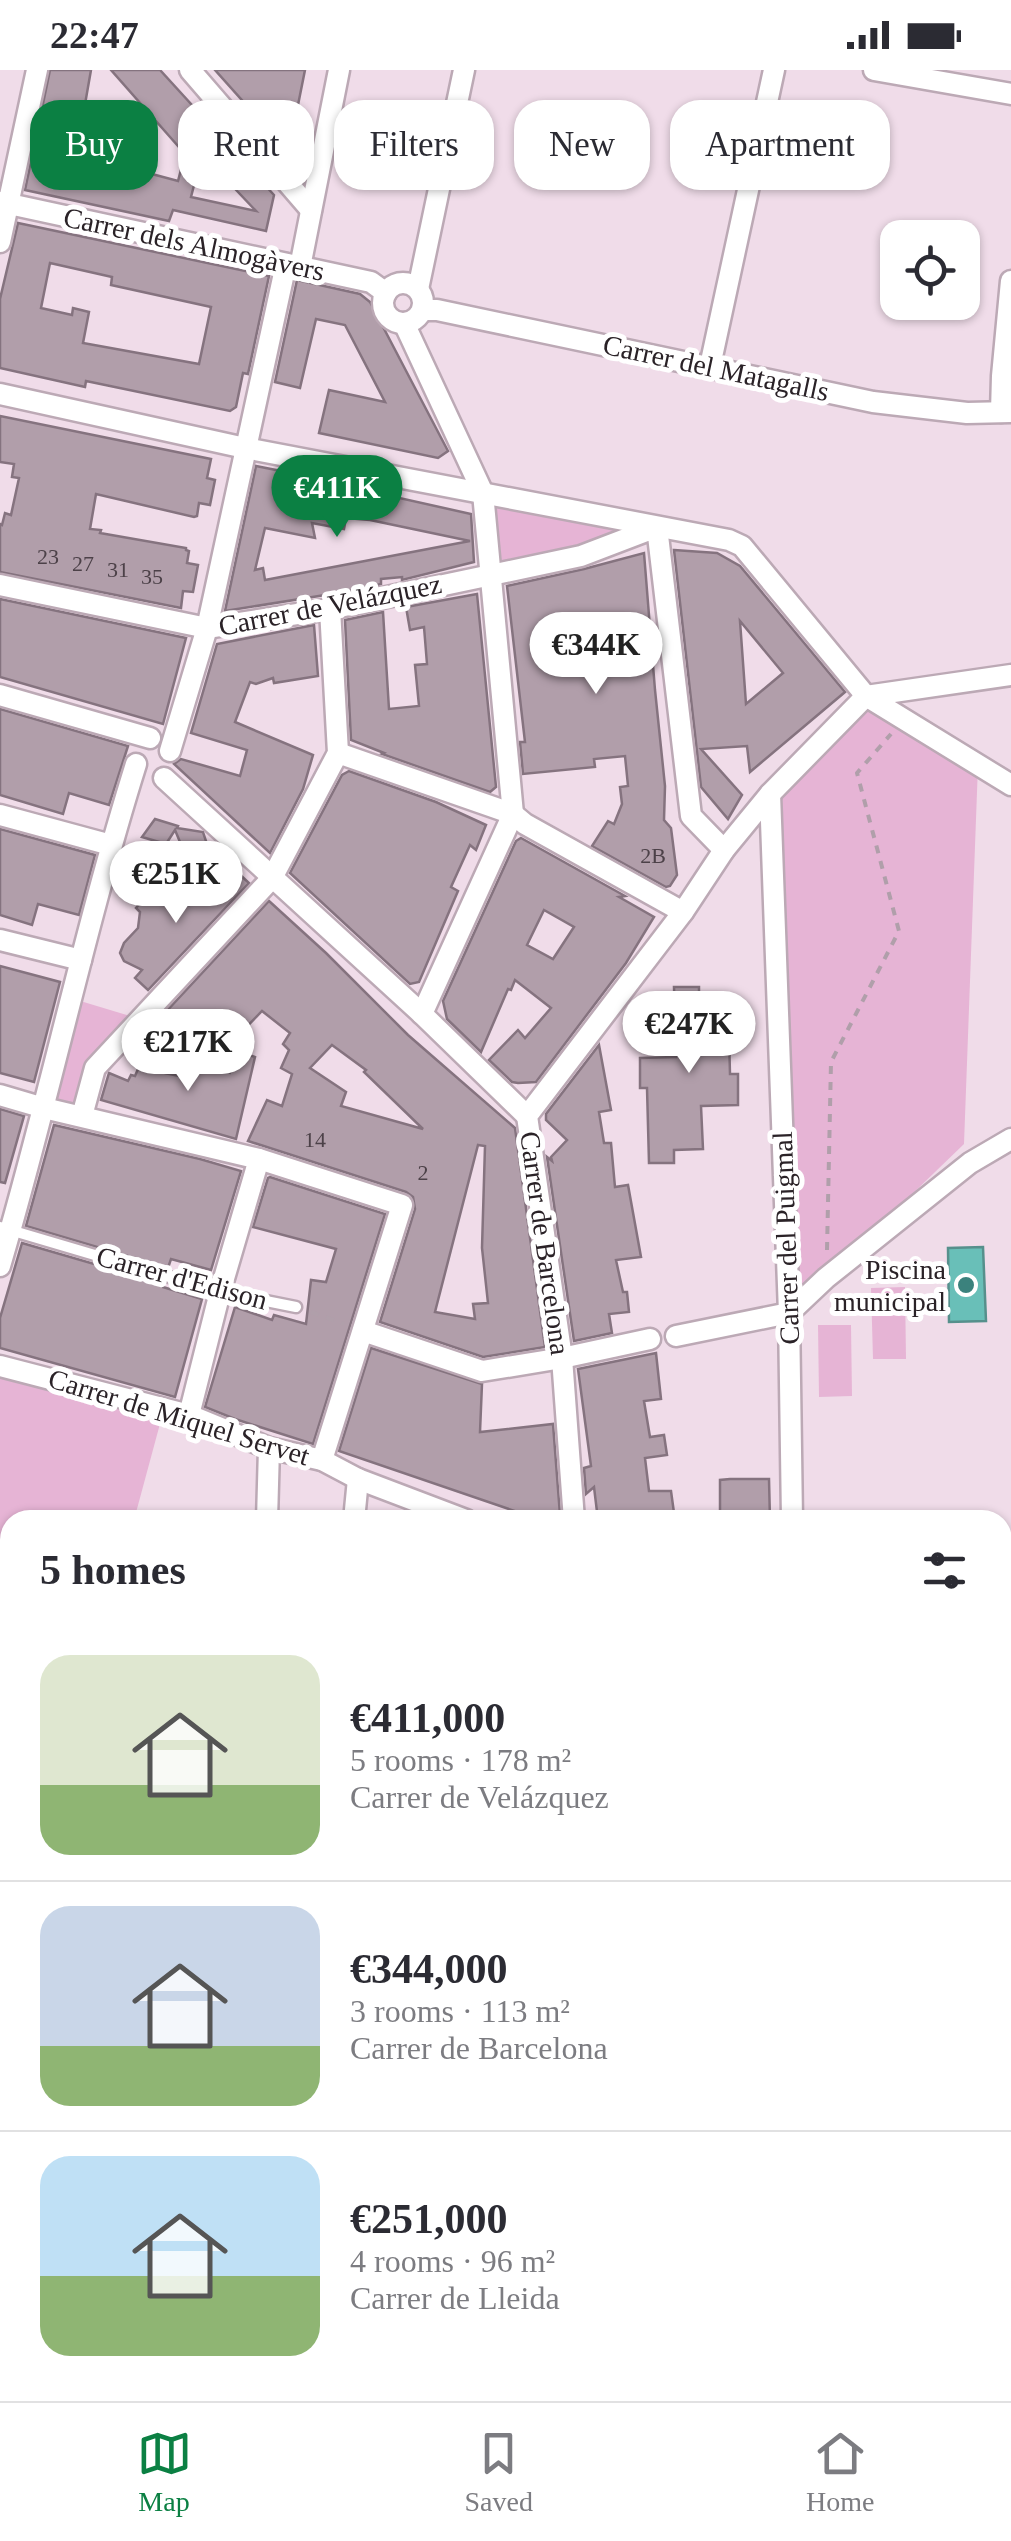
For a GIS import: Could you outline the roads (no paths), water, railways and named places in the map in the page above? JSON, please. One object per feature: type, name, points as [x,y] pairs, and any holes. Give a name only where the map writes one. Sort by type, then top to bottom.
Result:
[{"type":"street","points":[[0,242],[4,203],[37,70]]},
{"type":"street","points":[[190,70],[311,210]]},
{"type":"street","points":[[136,764],[138,773],[158,781],[168,771],[170,751],[207,628],[245,448],[311,210],[339,70]]},
{"type":"street","points":[[420,300],[412,285],[398,283],[390,287],[382,304],[390,319],[404,324],[414,320],[420,300],[464,70]]},
{"type":"street","points":[[710,366],[774,70]]},
{"type":"street","points":[[874,70],[1011,94]]},
{"type":"street","name":"Carrer dels Almogàvers","points":[[4,203],[372,282],[386,293]]},
{"type":"street","points":[[1006,412],[1002,376],[1011,281]]},
{"type":"street","name":"Carrer del Matagalls","points":[[420,300],[436,310],[873,402],[968,413],[1006,412]]},
{"type":"street","points":[[404,324],[483,494],[513,814],[422,1014]]},
{"type":"street","points":[[0,394],[245,448],[718,537],[742,546],[866,696],[1011,785]]},
{"type":"street","points":[[657,527],[691,816],[724,850]]},
{"type":"street","name":"Carrer de Velázquez","points":[[0,584],[207,628],[330,608],[581,556],[657,527]]},
{"type":"street","points":[[82,1116],[95,1068],[272,878],[338,754],[330,608]]},
{"type":"street","points":[[770,794],[866,696],[1011,676]]},
{"type":"street","points":[[0,696],[150,738],[162,742],[170,751]]},
{"type":"street","points":[[0,1266],[5,1229],[44,1108],[110,846],[138,749],[150,738]]},
{"type":"street","points":[[338,754],[513,814],[683,912]]},
{"type":"street","points":[[164,778],[422,1014],[527,1116]]},
{"type":"street","name":"Carrer de Barcelona","points":[[573,1510],[562,1358],[527,1116],[770,794]]},
{"type":"street","name":"Carrer del Puigmal","points":[[770,794],[790,1313],[792,1510]]},
{"type":"street","points":[[0,815],[110,846]]},
{"type":"street","points":[[0,940],[81,960]]},
{"type":"street","points":[[0,1095],[258,1159],[402,1205],[322,1460]]},
{"type":"street","points":[[676,1336],[790,1313],[826,1278],[970,1163],[1011,1139]]},
{"type":"street","points":[[189,1416],[258,1159]]},
{"type":"street","points":[[363,1330],[482,1371],[650,1340]]},
{"type":"street","name":"Carrer de Miquel Servet","points":[[0,1366],[189,1416],[269,1448],[322,1460],[358,1479],[438,1510]]},
{"type":"street","points":[[267,1510],[269,1448]]},
{"type":"street","points":[[355,1510],[358,1479]]},
{"type":"lane","name":"Carrer d'Edison","points":[[5,1229],[220,1292],[296,1307]]},
{"type":"place","name":"Piscina municipal","points":[[966,1285]]}]
